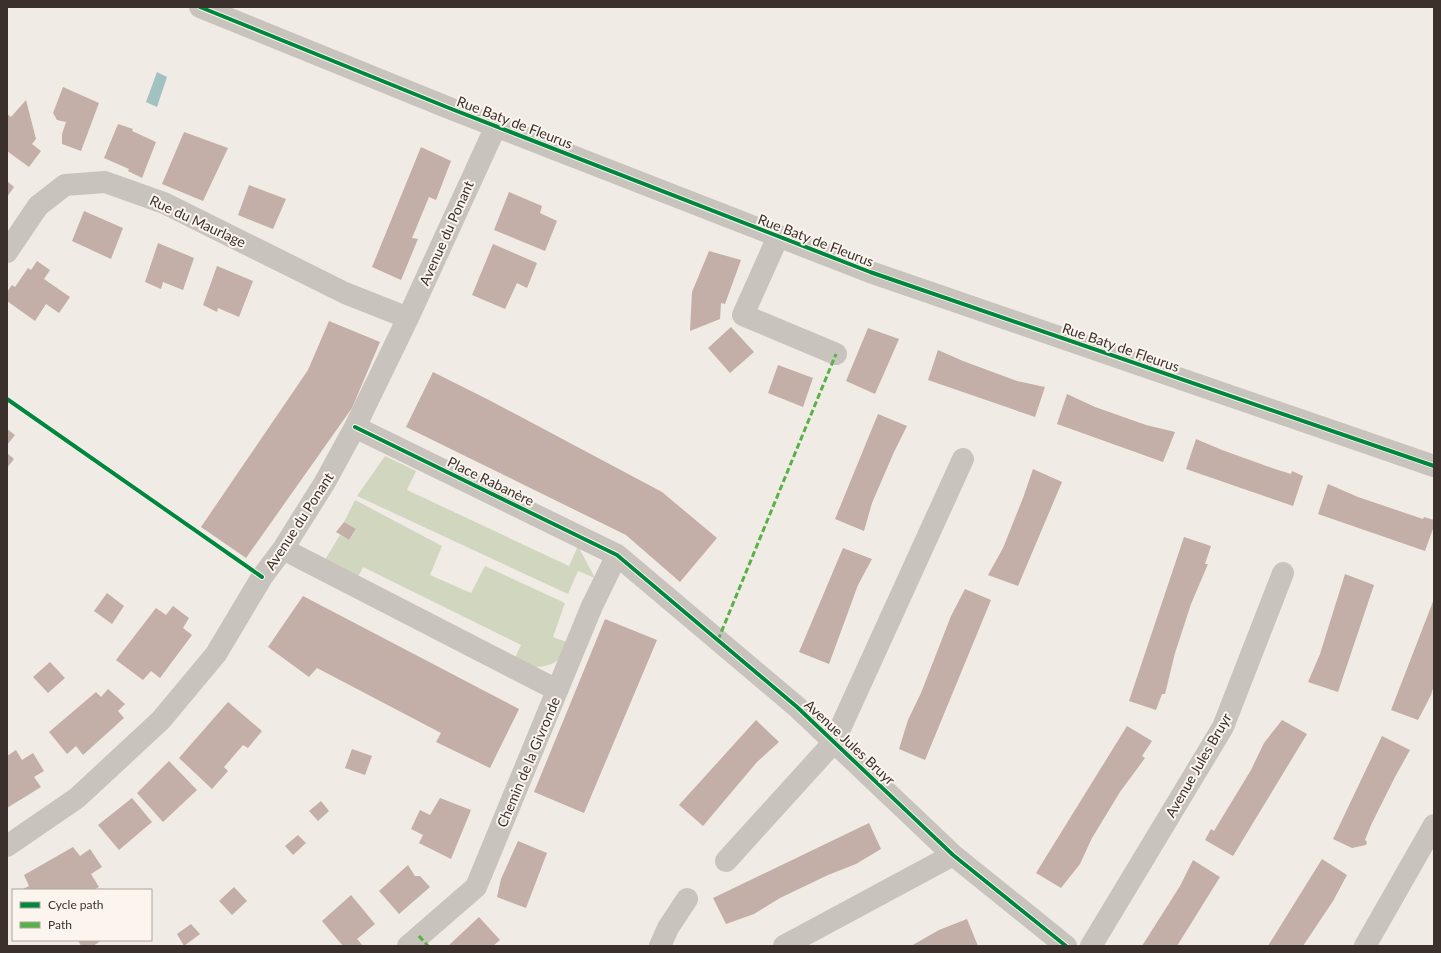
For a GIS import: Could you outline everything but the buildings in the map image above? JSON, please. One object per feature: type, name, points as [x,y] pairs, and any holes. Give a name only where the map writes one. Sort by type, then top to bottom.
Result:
[{"type":"street","name":"Rue Baty de Fleurus","points":[[200,7],[496,126],[877,275],[1434,466]]},
{"type":"street","name":"Avenue du Ponant","points":[[7,846],[77,798],[162,720],[216,654],[262,577],[283,549],[325,482],[355,427],[408,318],[496,126]]},
{"type":"street","name":"Rue du Maurlage","points":[[7,252],[38,206],[65,185],[105,182],[164,202],[345,293],[408,318]]},
{"type":"street","points":[[778,237],[743,314],[836,354]]},
{"type":"street","name":"Place Rabanère","points":[[355,427],[617,555]]},
{"type":"street","name":"Avenue Jules Bruyr","points":[[726,861],[834,742],[963,459]]},
{"type":"street","points":[[283,549],[557,690]]},
{"type":"street","name":"Chemin de la Givronde","points":[[408,946],[476,887],[592,606],[617,555]]},
{"type":"street","name":"Avenue Jules Bruyr","points":[[617,555],[797,707],[953,855],[1066,946]]},
{"type":"street","name":"Avenue Jules Bruyr","points":[[1091,946],[1223,727],[1283,573]]},
{"type":"street","points":[[1365,946],[1434,825]]},
{"type":"street","points":[[784,946],[953,855]]},
{"type":"street","points":[[660,946],[668,928],[687,899]]},
{"type":"green space","points":[[385,456],[416,471],[407,490],[569,566],[578,546],[595,578],[578,571],[568,594],[357,496]]},
{"type":"green space","points":[[355,500],[442,546],[430,575],[471,593],[485,566],[565,603],[553,637],[569,643],[564,654],[556,661],[544,666],[531,667],[512,664],[521,645],[363,567],[354,585],[320,568],[340,535],[349,540],[356,530],[344,522]]},
{"type":"water","points":[[157,72],[167,77],[157,107],[146,102]]},
{"type":"marked path","points":[[718,640],[836,354]]},
{"type":"marked path","points":[[419,936],[428,946]]},
{"type":"cycle path","points":[[200,7],[449,108],[870,272],[1434,466]]},
{"type":"cycle path","points":[[7,399],[262,577]]},
{"type":"cycle path","points":[[355,427],[617,555],[797,707],[953,855],[1066,946]]}]
